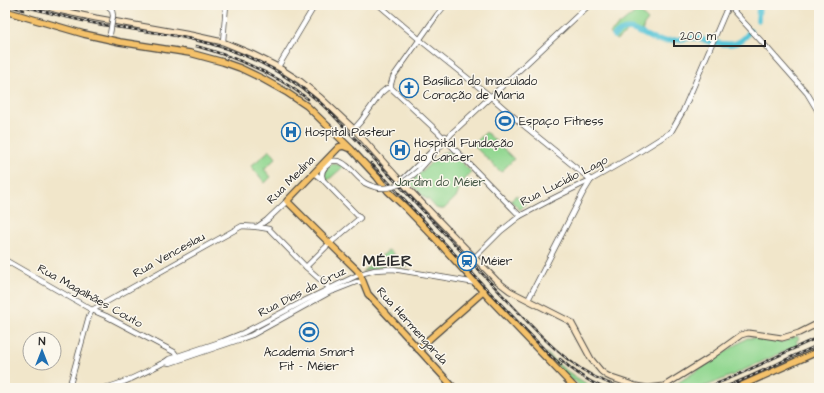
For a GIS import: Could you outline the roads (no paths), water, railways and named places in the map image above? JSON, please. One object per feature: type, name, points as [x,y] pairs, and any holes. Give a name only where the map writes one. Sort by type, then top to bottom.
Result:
[{"type":"main road","points":[[42,5],[58,10],[223,42],[278,67],[300,81],[321,98],[354,129],[401,181],[502,286],[571,322],[592,359],[601,371],[606,375],[630,385],[642,388],[655,388],[666,385],[709,358],[738,336],[745,334],[782,338],[799,333],[819,322]]},
{"type":"main road","points":[[70,7],[71,11],[79,14]]},
{"type":"main road","points":[[5,11],[70,30],[190,53],[223,62],[240,68],[286,92],[307,106],[351,149],[388,191],[405,206],[575,388]]},
{"type":"main road","points":[[300,102],[323,125],[328,127]]},
{"type":"main road","points":[[312,115],[323,121]]},
{"type":"main road","points":[[337,135],[340,142],[339,147],[345,146],[351,149]]},
{"type":"main road","name":"Rua Medina","points":[[287,201],[339,147]]},
{"type":"main road","points":[[287,201],[360,274]]},
{"type":"main road","name":"Rua Hermengarda","points":[[360,274],[368,294],[389,319],[418,348],[454,388]]},
{"type":"main road","points":[[418,348],[484,291]]},
{"type":"main road","points":[[737,388],[819,351]]},
{"type":"street","points":[[58,10],[63,5],[65,7],[89,5]]},
{"type":"street","points":[[107,5],[112,10],[113,16],[110,37]]},
{"type":"street","points":[[223,42],[226,5]]},
{"type":"street","points":[[278,67],[315,5]]},
{"type":"street","points":[[379,5],[591,180],[583,192],[528,300]]},
{"type":"street","points":[[391,88],[393,77],[445,5]]},
{"type":"street","points":[[401,181],[490,96],[589,5]]},
{"type":"street","points":[[728,5],[807,93],[819,112]]},
{"type":"street","name":"Rua Lucídio Lago","points":[[474,258],[501,231],[520,216],[631,158],[671,132],[683,111],[728,5]]},
{"type":"street","points":[[354,129],[381,92],[387,88],[391,88]]},
{"type":"street","points":[[391,88],[437,131],[443,142],[520,216]]},
{"type":"street","points":[[437,131],[443,142]]},
{"type":"street","points":[[320,166],[328,162],[341,162],[346,164],[365,183],[381,188],[394,187],[404,182],[419,170],[443,142]]},
{"type":"street","points":[[324,181],[322,175],[324,168],[337,161]]},
{"type":"street","points":[[306,267],[360,218],[324,181],[314,173]]},
{"type":"street","name":"Rua Medina","points":[[257,227],[267,220],[287,201]]},
{"type":"street","points":[[267,220],[269,229],[331,290]]},
{"type":"street","name":"Rua Venceslau","points":[[92,310],[242,226],[269,229]]},
{"type":"street","name":"Rua Magalhães Couto","points":[[5,260],[92,310],[167,348],[174,352],[177,356]]},
{"type":"street","name":"Rua Dias da Cruz","points":[[168,361],[248,336],[360,274],[375,270],[387,268],[476,283]]},
{"type":"street","name":"Rua Dias da Cruz","points":[[104,388],[136,377],[177,356],[243,333],[331,290],[356,282],[363,282]]},
{"type":"street","points":[[69,388],[92,310]]},
{"type":"street","points":[[167,348],[168,361]]},
{"type":"waterway","points":[[758,20],[759,5]]},
{"type":"waterway","points":[[614,36],[620,31],[631,29],[653,39]]},
{"type":"waterway","points":[[715,43],[731,44],[739,42],[750,31]]},
{"type":"waterway","points":[[656,40],[666,41],[698,38],[710,42]]},
{"type":"railway","points":[[7,5],[24,10]]},
{"type":"railway","points":[[20,5],[87,22],[170,35],[210,44],[248,57],[283,75],[316,99],[331,113],[523,317],[556,350],[581,369],[608,383],[623,388]]},
{"type":"railway","points":[[196,46],[226,55],[255,67],[269,74],[308,99]]},
{"type":"railway","points":[[371,163],[497,300],[561,365]]},
{"type":"railway","points":[[703,388],[717,384],[819,337]]},
{"type":"railway","points":[[722,388],[819,345]]},
{"type":"railway","points":[[560,359],[580,375],[604,388]]},
{"type":"place","name":"Basílica do Imaculado Coração de Maria","points":[[409,88]]},
{"type":"place","name":"Espaço Fitness","points":[[505,121]]},
{"type":"place","name":"Hospital Pasteur","points":[[291,132]]},
{"type":"place","name":"Hospital Fundação do Cancer","points":[[400,150]]},
{"type":"place","name":"Méier","points":[[467,261]]},
{"type":"place","name":"Academia Smart Fit - Méier","points":[[309,332]]},
{"type":"district","name":"MÉIER","points":[[388,261]]},
{"type":"park label","name":"Jardim do Méier","points":[[440,182]]}]
